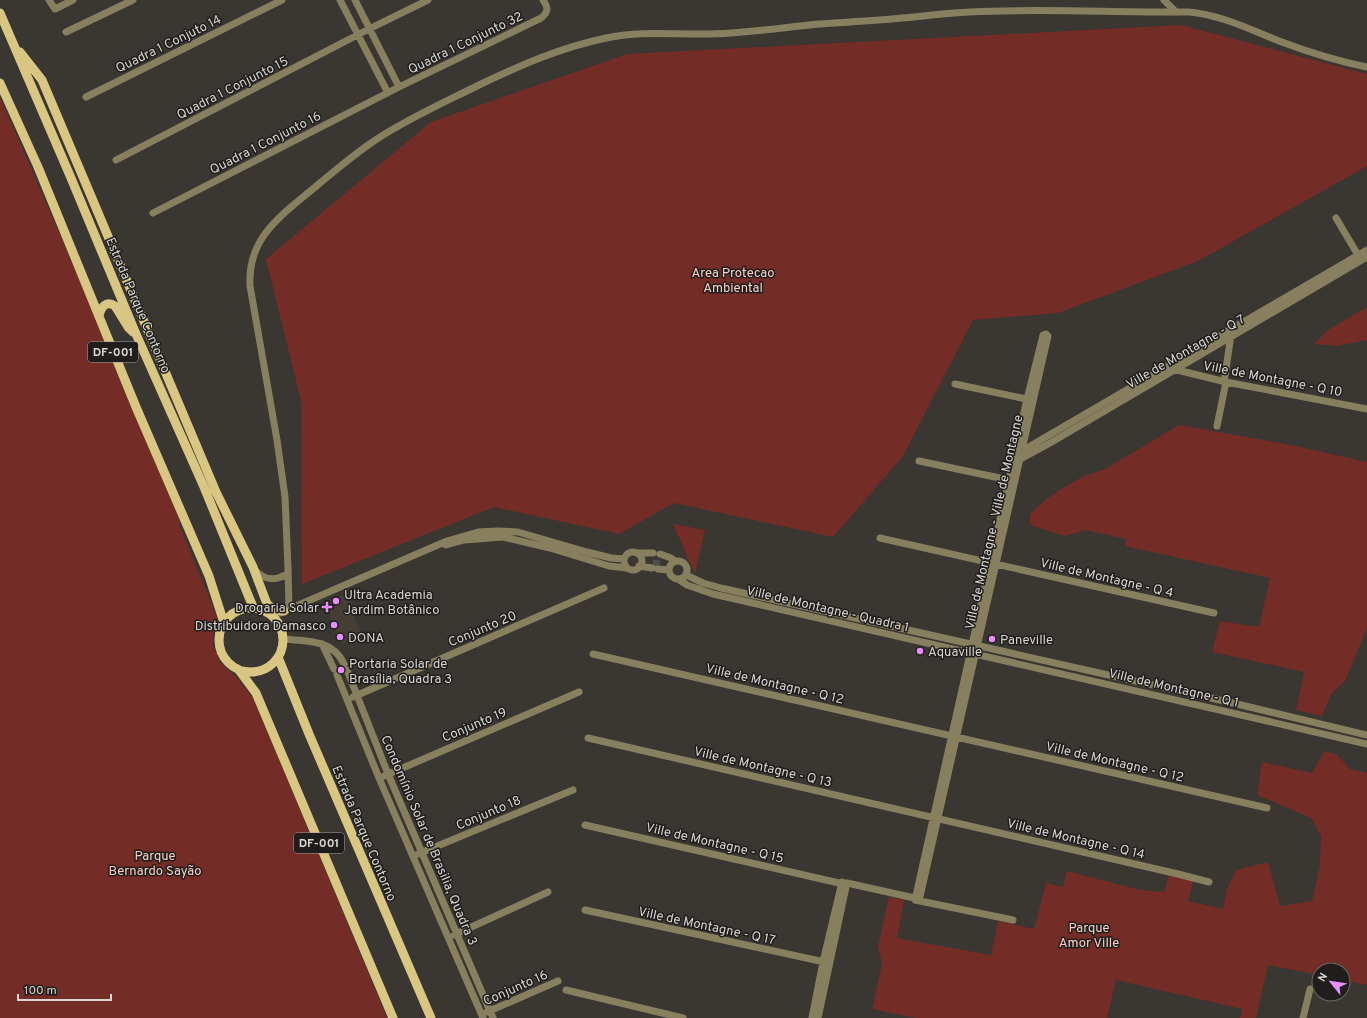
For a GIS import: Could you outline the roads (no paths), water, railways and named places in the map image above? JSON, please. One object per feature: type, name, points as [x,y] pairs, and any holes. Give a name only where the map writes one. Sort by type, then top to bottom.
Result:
[{"type":"main road","name":"Estrada Parque Contorno","points":[[0,13],[113,276],[136,334],[204,487],[253,607]]},
{"type":"main road","points":[[13,44],[42,80],[216,492]]},
{"type":"main road","name":"DF-001","points":[[0,83],[38,167],[136,407],[209,576],[224,623],[219,636],[220,649],[227,661],[239,670],[256,693],[393,1018]]},
{"type":"main road","points":[[99,316],[102,307],[106,304],[112,304],[115,306],[128,327],[136,334]]},
{"type":"main road","points":[[186,445],[204,470],[216,492],[253,567],[267,604],[275,610],[286,610]]},
{"type":"main road","points":[[224,623],[236,611],[253,607],[262,609],[273,616],[281,627],[283,645],[278,657],[270,666],[260,671],[249,672],[239,670]]},
{"type":"main road","name":"Estrada Parque Contorno","points":[[278,657],[312,742],[431,1018]]},
{"type":"street","points":[[49,0],[55,9],[73,0]]},
{"type":"street","points":[[66,32],[134,0]]},
{"type":"street","name":"Quadra 1 Conjuto 14","points":[[86,97],[282,0]]},
{"type":"street","points":[[340,0],[388,93]]},
{"type":"street","points":[[355,0],[399,87]]},
{"type":"street","name":"Quadra 1 Conjunto 15","points":[[116,160],[428,0]]},
{"type":"street","name":"Quadra 1 Conjunto 32","points":[[388,93],[541,18],[545,15],[548,9],[543,0]]},
{"type":"street","points":[[1164,0],[1176,12]]},
{"type":"street","points":[[286,610],[288,573],[284,497],[277,440],[250,286],[250,266],[257,245],[262,236],[278,219],[350,158],[378,138],[425,111],[526,63],[573,46],[608,37],[666,33],[730,34],[819,24],[1004,10],[1189,12],[1212,15],[1314,54],[1367,68]]},
{"type":"street","name":"Quadra 1 Conjunto 16","points":[[153,213],[388,93]]},
{"type":"street","points":[[1336,218],[1358,255]]},
{"type":"street","name":"Ville de Montagne - Q 7","points":[[1017,457],[1176,370],[1353,262],[1358,255],[1367,250]]},
{"type":"street","name":"Ville de Montagne - Q 7","points":[[1017,457],[1232,329],[1353,262],[1367,257]]},
{"type":"street","points":[[1217,426],[1232,329]]},
{"type":"street","name":"Ville de Montagne - Ville de Montagne","points":[[918,900],[935,818],[1045,337]]},
{"type":"street","name":"Ville de Montagne - Q 10","points":[[1168,366],[1176,370],[1225,382],[1367,409]]},
{"type":"street","points":[[955,384],[1030,400]]},
{"type":"street","points":[[920,461],[1012,481]]},
{"type":"street","points":[[273,616],[454,538],[478,532],[518,532],[587,552],[611,558],[624,559]]},
{"type":"street","points":[[432,548],[464,540],[503,537],[550,548],[609,566],[635,570],[640,565],[641,559],[637,554]]},
{"type":"street","name":"Ville de Montagne - Q 4","points":[[880,538],[1214,613]]},
{"type":"street","points":[[624,559],[631,552],[637,554],[657,554],[671,558],[671,566],[672,576],[678,579],[682,578],[686,574],[687,568],[681,561],[671,566],[640,565]]},
{"type":"street","points":[[624,559],[627,568]]},
{"type":"street","points":[[253,567],[261,576],[268,579],[275,580],[282,578],[288,573]]},
{"type":"street","name":"Ville de Montagne - Quadra 1","points":[[686,574],[696,580],[721,588],[974,646]]},
{"type":"street","name":"Ville de Montagne - Quadra 1","points":[[678,579],[695,588],[972,654]]},
{"type":"street","name":"Conjunto 20","points":[[347,700],[604,588]]},
{"type":"street","points":[[771,607],[773,600]]},
{"type":"street","points":[[878,632],[880,624]]},
{"type":"street","points":[[283,639],[306,640],[322,643]]},
{"type":"street","name":"Condomínio Solar de Brasilia, Quadra 3","points":[[322,643],[338,653],[345,667],[388,774],[491,1014]]},
{"type":"street","name":"Condomínio Solar de Brasilia, Quadra 3","points":[[322,643],[336,672],[379,778],[483,1016]]},
{"type":"street","name":"Ville de Montagne - Q 1","points":[[974,646],[1233,703],[1367,735]]},
{"type":"street","name":"Ville de Montagne - Q 12","points":[[593,654],[1267,808]]},
{"type":"street","name":"Ville de Montagne - Q 1","points":[[972,654],[1367,744]]},
{"type":"street","points":[[1072,676],[1074,668]]},
{"type":"street","name":"Conjunto 19","points":[[379,778],[579,692]]},
{"type":"street","points":[[1231,712],[1233,703]]},
{"type":"street","name":"Ville de Montagne - Q 13","points":[[588,738],[935,818]]},
{"type":"street","name":"Conjunto 18","points":[[413,856],[573,790]]},
{"type":"street","name":"Ville de Montagne - Q 14","points":[[935,818],[1209,882]]},
{"type":"street","name":"Ville de Montagne - Q 15","points":[[585,825],[843,884],[1013,920]]},
{"type":"street","points":[[812,1018],[826,963],[843,884]]},
{"type":"street","points":[[448,938],[548,892]]},
{"type":"street","name":"Ville de Montagne - Q 17","points":[[585,910],[826,963]]},
{"type":"street","points":[[818,1018],[826,963]]},
{"type":"street","name":"Conjunto 16","points":[[483,1016],[491,1014],[558,981]]},
{"type":"street","points":[[1303,1018],[1310,989]]},
{"type":"street","points":[[566,990],[683,1018]]},
{"type":"tunnel","points":[[653,563],[660,564]]},
{"type":"place","name":"Ultra Academia Jardim Botânico","points":[[336,601]]},
{"type":"place","name":"Drogaria Solar","points":[[327,607]]},
{"type":"place","name":"Distribuidora Damasco","points":[[334,625]]},
{"type":"place","name":"DONA","points":[[340,637]]},
{"type":"place","name":"Paneville","points":[[992,639]]},
{"type":"place","name":"Aquaville","points":[[920,651]]},
{"type":"place","name":"Portaria Solar de Brasília, Quadra 3","points":[[341,670]]},
{"type":"park label","name":"Area Protecao Ambiental","points":[[733,280]]},
{"type":"park label","name":"Parque Bernardo Sayão","points":[[155,862]]},
{"type":"park label","name":"Parque Amor Ville","points":[[1089,934]]}]
